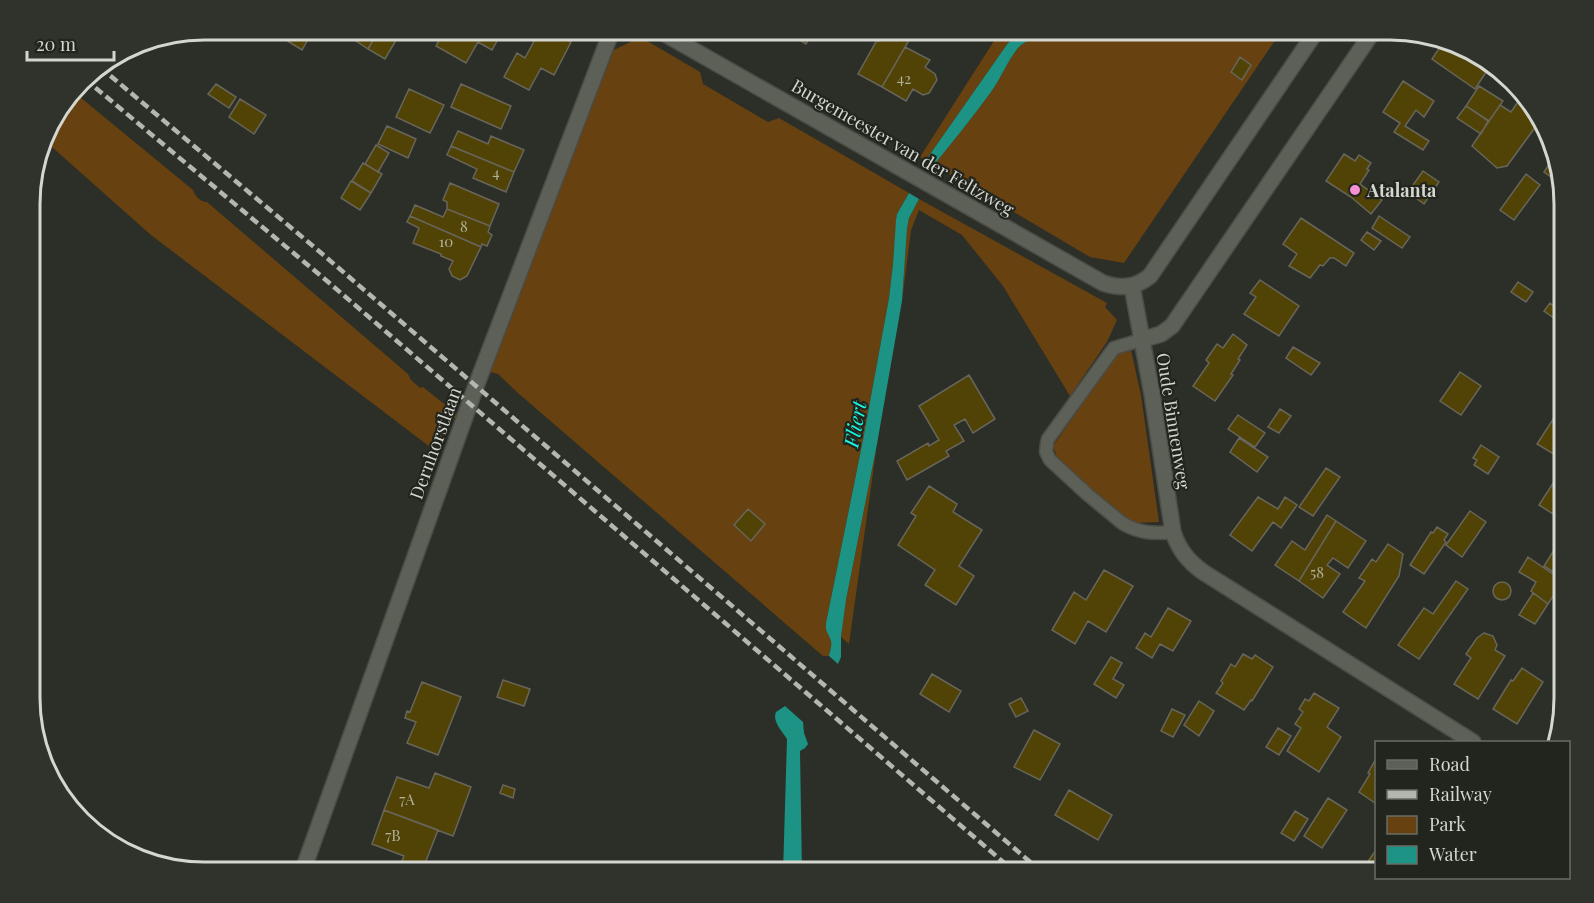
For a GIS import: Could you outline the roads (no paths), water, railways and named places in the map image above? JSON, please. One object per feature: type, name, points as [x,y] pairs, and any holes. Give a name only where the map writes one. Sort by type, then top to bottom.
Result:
[{"type":"street","name":"Dernhorstlaan","points":[[306,862],[476,386],[608,41]]},
{"type":"street","name":"Burgemeester van der Feltzweg","points":[[677,41],[1103,283],[1122,287],[1132,286]]},
{"type":"street","points":[[1310,41],[1157,267],[1143,282],[1132,286],[1141,340],[1161,334],[1172,326],[1366,41]]},
{"type":"street","name":"Oude Binnenweg","points":[[1141,340],[1152,394],[1173,532],[1176,542],[1187,559],[1203,572],[1471,741]]},
{"type":"lane","name":"Oude Binnenweg","points":[[1141,340],[1114,348],[1048,439],[1046,452],[1050,460],[1122,523],[1143,532],[1155,534],[1173,532]]},
{"type":"water","points":[[1027,41],[1013,55],[991,92],[934,165],[926,160],[1008,43]]},
{"type":"water","points":[[909,193],[919,199],[909,218],[907,229],[902,301],[846,600],[841,657],[838,664],[829,656],[831,643],[826,623],[889,298],[897,214]]},
{"type":"water","points":[[785,706],[803,722],[808,744],[800,751],[802,862],[783,862],[787,739],[775,719],[776,712]]},
{"type":"railway","points":[[107,73],[320,252],[1030,862]]},
{"type":"railway","points":[[93,85],[327,281],[1003,862]]},
{"type":"place","name":"Atalanta","points":[[1355,190]]},
{"type":"water label","name":"Fliert","points":[[854,424]]}]
